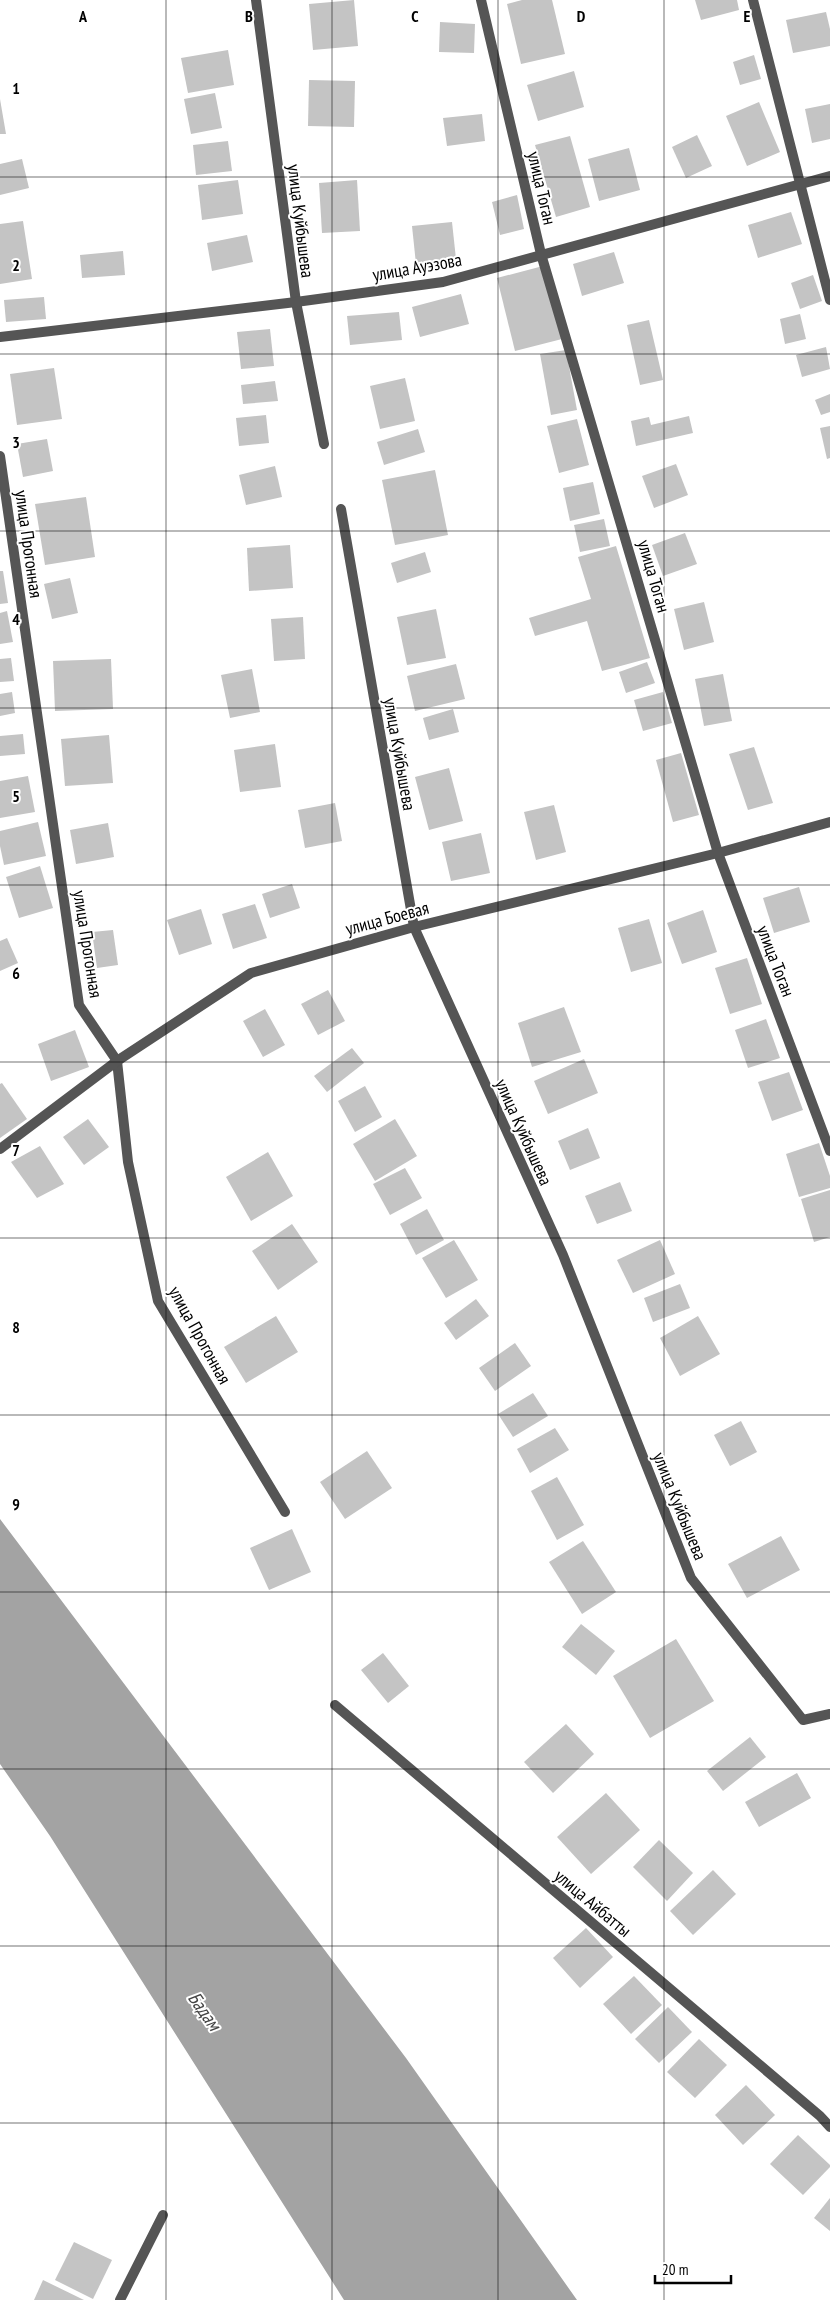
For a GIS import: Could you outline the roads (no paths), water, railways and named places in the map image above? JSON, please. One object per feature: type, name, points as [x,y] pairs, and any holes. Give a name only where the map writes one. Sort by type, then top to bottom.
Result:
[{"type":"street","name":"улица Куйбышева","points":[[256,0],[296,302],[324,444]]},
{"type":"street","name":"улица Тоган","points":[[482,0],[541,254],[718,853],[830,1151]]},
{"type":"street","points":[[752,0],[830,300]]},
{"type":"street","name":"улица Ауэзова","points":[[0,337],[296,302],[443,282],[830,176]]},
{"type":"street","name":"улица Прогонная","points":[[0,456],[79,1005],[116,1062],[128,1162],[158,1301],[285,1512]]},
{"type":"street","name":"улица Куйбышева","points":[[341,509],[414,928],[563,1255],[691,1578],[803,1720],[830,1714]]},
{"type":"street","name":"улица Боевая","points":[[0,1149],[116,1062],[251,973],[414,928],[718,853],[830,822]]},
{"type":"street","name":"улица Айбатты","points":[[334,1705],[820,2116],[830,2127]]},
{"type":"street","points":[[120,2300],[163,2215]]},
{"type":"water","name":"Бадам","points":[[0,1519],[406,2058],[577,2300],[344,2300],[50,1836],[0,1764]]}]
